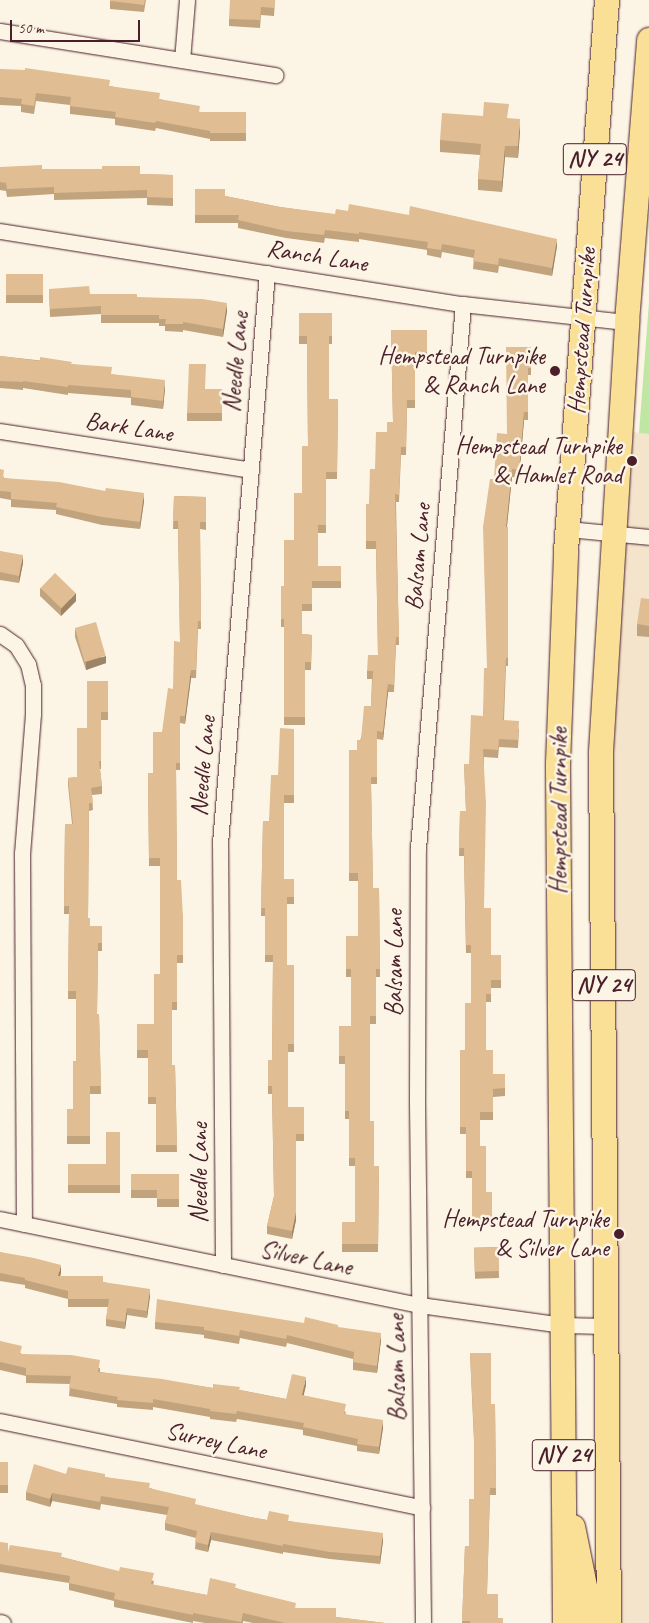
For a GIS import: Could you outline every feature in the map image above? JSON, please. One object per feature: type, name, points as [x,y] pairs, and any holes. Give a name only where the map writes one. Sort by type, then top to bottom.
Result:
[{"type":"main road","name":"Hempstead Turnpike","points":[[564,1623],[558,764],[568,529],[607,0]]},
{"type":"main road","name":"Hempstead Turnpike","points":[[609,1623],[601,752],[627,322],[649,40]]},
{"type":"main road","points":[[564,1486],[581,1559],[586,1592],[586,1623]]},
{"type":"street","points":[[182,60],[187,0]]},
{"type":"street","points":[[0,31],[276,75]]},
{"type":"street","name":"Ranch Lane","points":[[0,231],[463,304],[627,322]]},
{"type":"street","name":"Needle Lane","points":[[223,1265],[220,843],[268,273]]},
{"type":"street","name":"Balsam Lane","points":[[423,1623],[417,1100],[418,848],[463,304]]},
{"type":"street","name":"Bark Lane","points":[[0,431],[251,470]]},
{"type":"street","points":[[568,529],[649,537]]},
{"type":"street","points":[[0,634],[16,645],[28,664],[33,685],[33,714],[22,853],[24,1224]]},
{"type":"street","name":"Silver Lane","points":[[0,1219],[420,1305],[563,1325],[606,1326]]},
{"type":"street","name":"Surrey Lane","points":[[0,1421],[422,1508]]},
{"type":"shaded area","points":[[625,431],[649,434],[649,1623],[610,1623],[606,645]]},
{"type":"green space","points":[[649,302],[649,434],[639,433]]},
{"type":"building","points":[[110,0],[145,0],[144,5]]},
{"type":"building","points":[[230,0],[275,0],[274,8],[261,7],[260,20],[229,19]]},
{"type":"building","points":[[25,68],[110,80],[109,86],[160,93],[159,99],[200,106],[199,112],[246,112],[246,133],[210,133],[210,131],[156,121],[155,123],[115,117],[116,112],[70,106],[71,97],[36,93],[34,106],[21,104],[22,99],[0,97],[0,69],[25,70]]},
{"type":"building","points":[[484,102],[509,104],[507,118],[520,119],[518,146],[505,146],[502,181],[478,179],[481,144],[440,140],[442,113],[483,116]]},
{"type":"building","points":[[42,165],[42,169],[102,169],[102,166],[140,166],[140,174],[173,175],[173,198],[147,197],[147,190],[54,193],[54,187],[7,189],[6,183],[0,182],[0,167]]},
{"type":"building","points":[[195,189],[225,189],[225,196],[280,207],[335,214],[336,209],[348,211],[349,204],[409,215],[410,206],[557,239],[552,268],[499,258],[498,265],[473,261],[475,250],[442,244],[441,250],[427,248],[428,242],[359,232],[359,234],[325,230],[324,235],[286,231],[238,220],[239,215],[195,215]]},
{"type":"building","points":[[6,274],[43,274],[43,295],[6,295]]},
{"type":"building","points":[[89,286],[90,294],[137,294],[137,297],[202,299],[227,303],[223,329],[183,322],[183,324],[165,324],[166,319],[159,319],[159,315],[101,315],[101,306],[50,309],[49,289]]},
{"type":"building","points":[[299,313],[332,313],[332,336],[329,336],[329,399],[338,399],[337,472],[326,472],[326,525],[318,525],[318,566],[341,566],[341,581],[312,581],[312,604],[302,604],[302,634],[312,635],[311,662],[305,662],[305,717],[284,717],[284,619],[281,619],[281,586],[284,586],[284,540],[294,540],[294,493],[302,493],[302,446],[308,446],[307,336],[299,336]]},
{"type":"building","points":[[391,330],[427,330],[427,352],[415,352],[415,400],[407,400],[406,447],[401,447],[399,495],[395,494],[399,637],[396,637],[394,685],[388,684],[383,732],[377,731],[377,777],[371,777],[373,888],[379,888],[380,969],[376,969],[376,1016],[370,1016],[370,1121],[374,1121],[374,1166],[379,1166],[378,1244],[342,1244],[342,1222],[355,1222],[355,1158],[349,1158],[349,1111],[345,1111],[345,1056],[339,1056],[339,1026],[351,1026],[351,969],[346,969],[346,936],[358,936],[358,873],[349,873],[349,750],[357,750],[357,740],[361,740],[364,706],[371,706],[373,671],[367,671],[368,655],[378,655],[376,541],[366,541],[366,504],[369,504],[370,469],[375,469],[376,432],[387,432],[387,422],[393,422]]},
{"type":"building","points":[[506,347],[531,347],[531,368],[528,368],[528,412],[524,412],[519,470],[512,469],[506,527],[508,527],[508,658],[506,658],[503,720],[519,721],[518,740],[499,739],[498,750],[483,749],[486,804],[484,908],[491,908],[491,955],[501,955],[501,980],[491,980],[491,994],[486,994],[486,1050],[493,1050],[493,1074],[505,1074],[505,1088],[493,1089],[493,1112],[480,1112],[480,1146],[486,1146],[486,1192],[492,1192],[492,1218],[472,1218],[472,1171],[466,1171],[466,1127],[460,1127],[460,1050],[465,1050],[465,1003],[471,1003],[471,945],[466,945],[464,848],[459,848],[460,811],[466,811],[464,764],[469,764],[471,715],[483,716],[484,668],[487,668],[483,527],[490,479],[494,479],[497,433],[507,434]]},
{"type":"building","points":[[0,356],[40,361],[40,357],[72,362],[71,364],[112,367],[111,374],[165,380],[163,401],[131,397],[131,390],[68,385],[68,387],[23,381],[0,381]]},
{"type":"building","points":[[189,364],[206,364],[205,389],[222,389],[222,413],[187,413]]},
{"type":"building","points":[[0,469],[4,470],[3,478],[59,482],[105,491],[106,488],[144,493],[140,522],[102,517],[56,507],[57,503],[11,499],[11,492],[0,491]]},
{"type":"building","points":[[174,496],[206,497],[206,522],[200,522],[201,621],[198,621],[196,670],[191,670],[185,716],[180,716],[180,763],[176,763],[177,880],[181,880],[183,918],[183,955],[177,955],[177,1002],[172,1002],[172,1065],[175,1065],[177,1145],[156,1145],[156,1097],[148,1097],[148,1050],[137,1050],[137,1024],[154,1024],[154,974],[160,974],[160,858],[149,858],[148,773],[153,773],[153,732],[162,732],[168,688],[173,689],[174,641],[180,642],[178,521],[173,521]]},
{"type":"building","points":[[0,551],[23,555],[19,576],[0,572]]},
{"type":"building","points":[[55,573],[76,593],[61,608],[40,588]]},
{"type":"building","points":[[641,598],[649,599],[649,626],[637,624]]},
{"type":"building","points":[[96,622],[106,656],[84,662],[75,628]]},
{"type":"building","points":[[87,681],[108,681],[108,712],[101,712],[101,761],[99,761],[102,786],[91,788],[93,803],[89,803],[88,918],[90,918],[90,926],[102,926],[102,943],[98,943],[97,1014],[99,1014],[101,1086],[90,1086],[90,1136],[67,1136],[67,1109],[73,1109],[73,1061],[76,1061],[76,991],[68,991],[69,906],[64,906],[65,824],[73,824],[68,778],[77,777],[77,728],[87,728]]},
{"type":"building","points":[[280,728],[294,729],[294,795],[284,795],[284,879],[294,879],[294,897],[287,897],[287,965],[294,965],[294,1044],[288,1044],[288,1107],[304,1107],[304,1134],[296,1134],[296,1212],[292,1231],[267,1226],[274,1196],[272,1086],[268,1086],[268,1060],[272,1060],[273,955],[265,955],[265,908],[261,908],[263,821],[269,821],[271,775],[278,775]]},
{"type":"building","points":[[106,1132],[120,1132],[120,1185],[68,1185],[68,1164],[106,1164]]},
{"type":"building","points":[[131,1174],[179,1174],[179,1199],[157,1199],[157,1190],[131,1190]]},
{"type":"building","points":[[498,1247],[499,1271],[475,1272],[474,1248]]},
{"type":"building","points":[[0,1252],[61,1265],[58,1276],[103,1276],[103,1282],[150,1289],[147,1311],[127,1308],[125,1322],[106,1319],[109,1299],[68,1299],[68,1291],[25,1280],[25,1278],[0,1273]]},
{"type":"building","points":[[157,1299],[304,1323],[305,1317],[338,1325],[338,1327],[381,1333],[377,1366],[353,1362],[354,1352],[287,1335],[286,1339],[240,1330],[239,1336],[204,1330],[204,1327],[155,1322]]},
{"type":"building","points":[[0,1341],[22,1346],[20,1354],[71,1355],[100,1360],[98,1372],[162,1379],[213,1388],[213,1384],[240,1387],[239,1390],[286,1399],[292,1374],[306,1377],[302,1395],[346,1404],[344,1414],[383,1420],[379,1447],[357,1444],[358,1439],[303,1427],[304,1423],[237,1411],[236,1414],[210,1411],[210,1409],[153,1399],[153,1403],[117,1400],[118,1397],[69,1388],[71,1376],[26,1375],[26,1368],[0,1362]]},
{"type":"building","points":[[470,1353],[491,1353],[491,1404],[495,1404],[496,1488],[490,1488],[487,1594],[498,1594],[498,1618],[503,1618],[503,1623],[470,1623],[470,1621],[462,1621],[465,1546],[469,1546],[469,1499],[474,1499],[474,1435]]},
{"type":"building","points":[[0,1462],[8,1462],[8,1485],[0,1485]]},
{"type":"building","points":[[34,1464],[66,1474],[68,1467],[105,1474],[105,1477],[150,1483],[149,1488],[196,1499],[195,1504],[250,1517],[267,1520],[269,1511],[289,1515],[288,1521],[383,1533],[380,1556],[330,1552],[283,1544],[283,1546],[211,1532],[208,1545],[195,1542],[197,1531],[165,1523],[169,1507],[101,1496],[100,1502],[52,1493],[50,1499],[26,1492]]},
{"type":"building","points":[[0,1542],[8,1543],[8,1552],[10,1545],[62,1553],[61,1557],[119,1571],[120,1567],[154,1573],[151,1584],[207,1595],[210,1578],[236,1584],[235,1588],[296,1603],[295,1608],[336,1608],[336,1617],[385,1623],[285,1623],[243,1613],[241,1622],[193,1613],[193,1615],[114,1599],[115,1593],[69,1583],[70,1576],[0,1564]]},
{"type":"place","name":"Hempstead Turnpike & Ranch Lane","points":[[555,371]]},
{"type":"place","name":"Hempstead Turnpike & Hamlet Road","points":[[632,461]]},
{"type":"place","name":"Hempstead Turnpike & Silver Lane","points":[[619,1234]]}]
